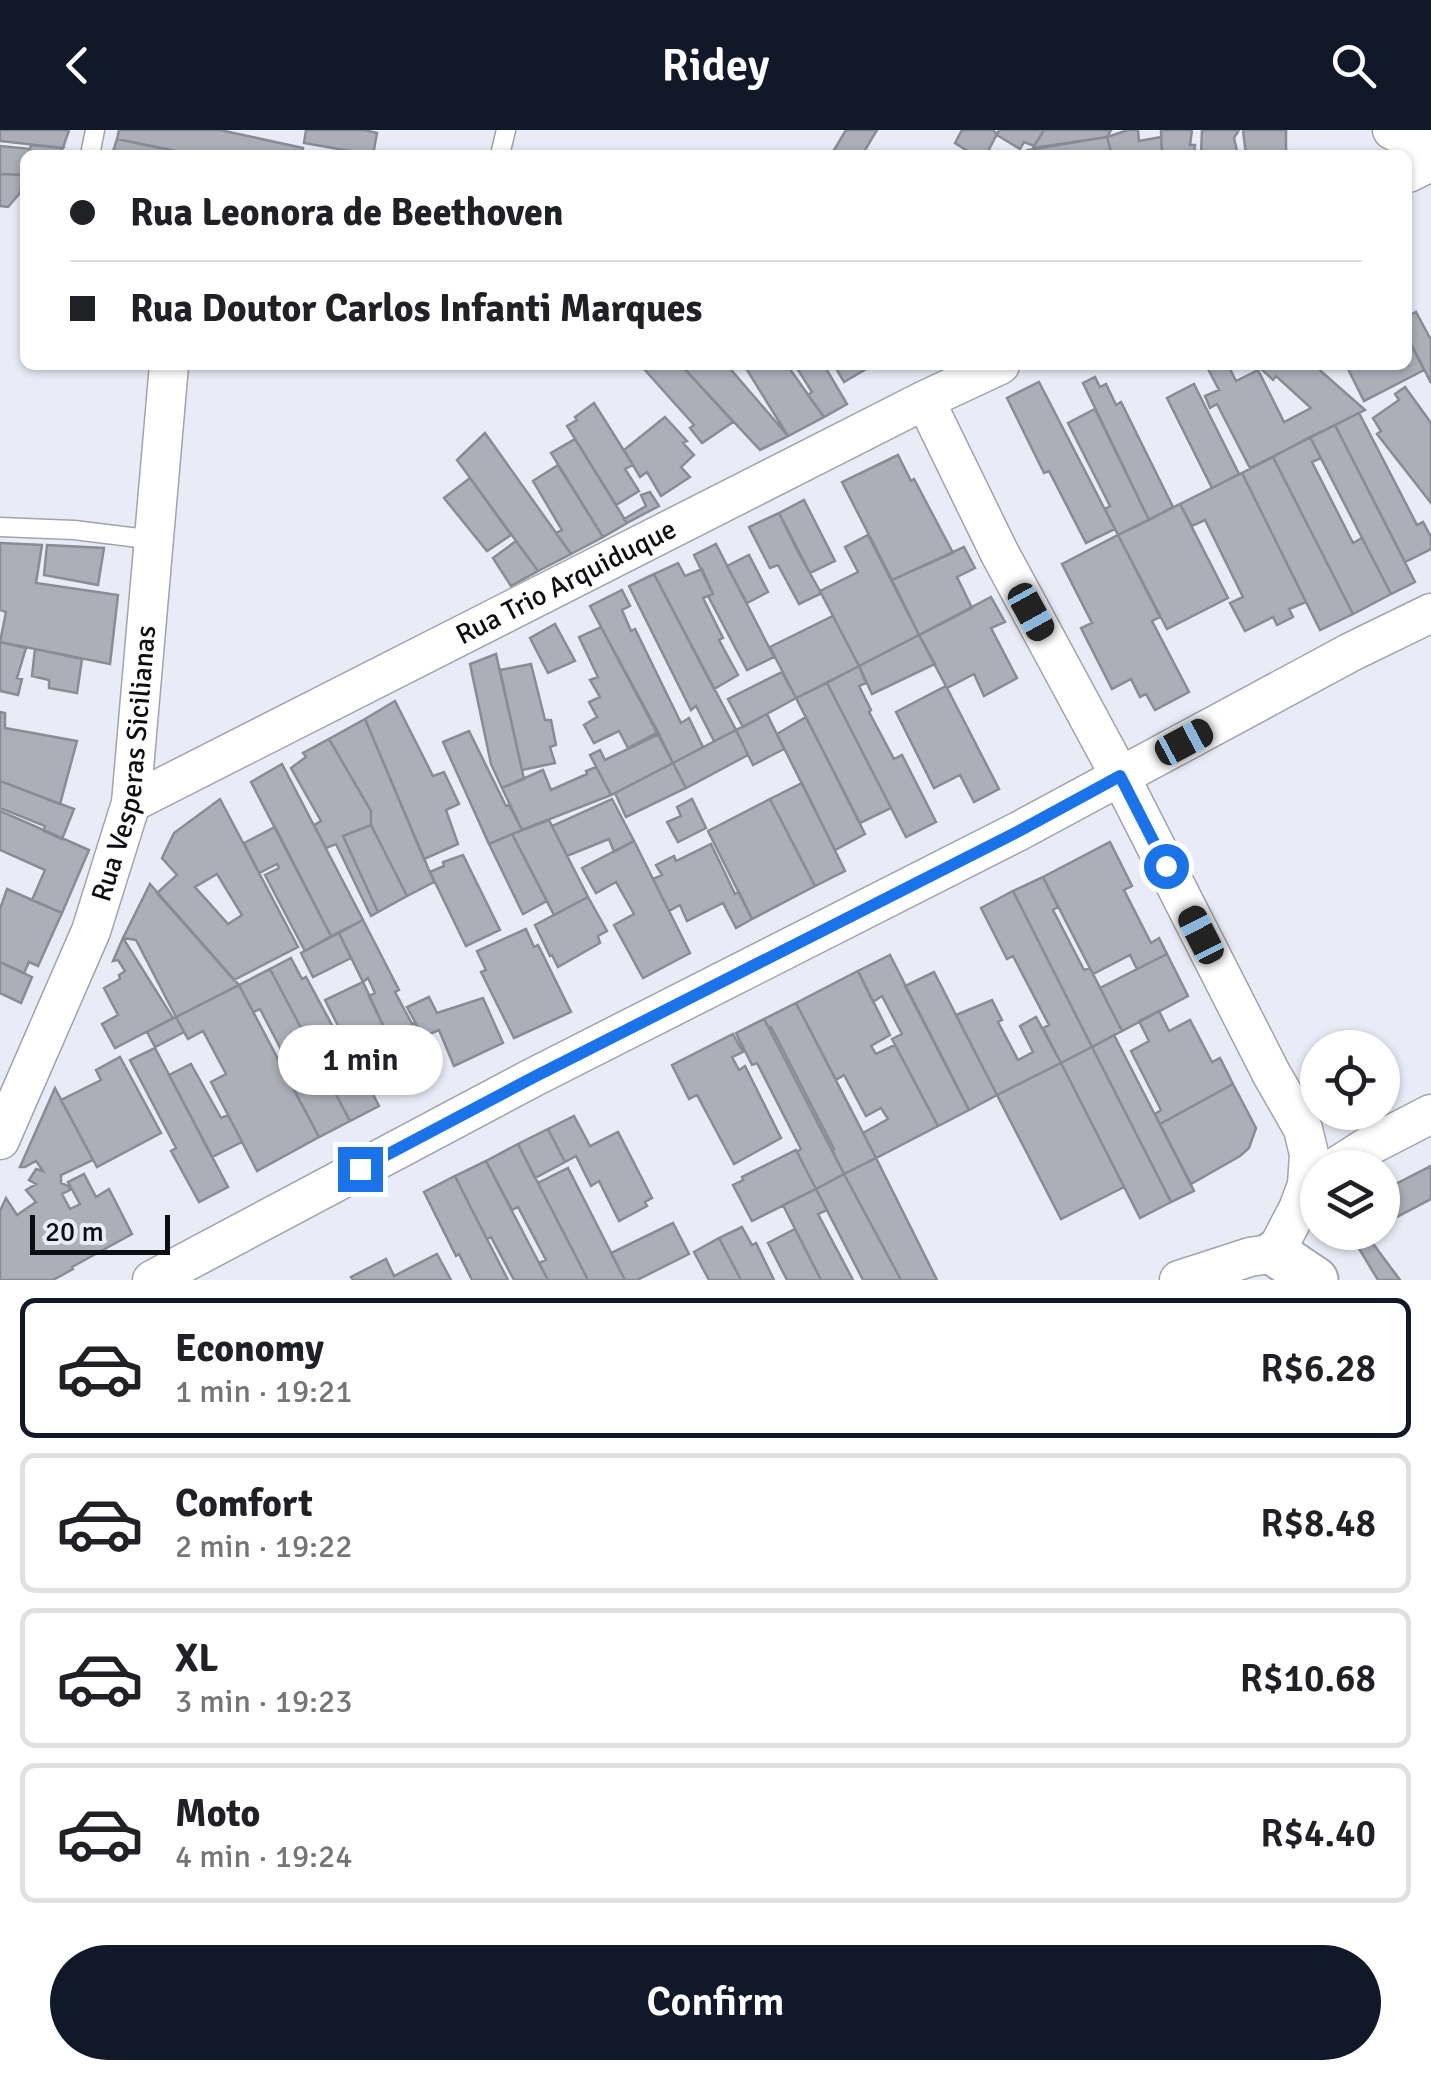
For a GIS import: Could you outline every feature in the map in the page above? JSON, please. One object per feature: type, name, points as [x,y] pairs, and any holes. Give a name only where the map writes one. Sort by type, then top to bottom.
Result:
[{"type":"street","points":[[1392,130],[1431,150]]},
{"type":"street","name":"Rua Vesperas Sicilianas","points":[[0,1140],[91,931],[132,803],[168,370]]},
{"type":"street","name":"Rua Trio Arquiduque","points":[[132,803],[989,370]]},
{"type":"street","points":[[926,400],[999,552],[1303,1129],[1308,1150]]},
{"type":"street","points":[[152,1280],[534,1077],[1019,831],[1351,652],[1431,614]]},
{"type":"street","points":[[1362,1150],[1431,1114]]},
{"type":"street","points":[[1275,1253],[1300,1206]]},
{"type":"street","points":[[1179,1280],[1275,1253],[1315,1280]]},
{"type":"lane","points":[[0,528],[74,530],[155,540]]},
{"type":"building","points":[[0,130],[69,130],[63,148],[0,141]]},
{"type":"building","points":[[119,130],[220,130],[303,148],[171,150],[117,139]]},
{"type":"building","points":[[306,130],[377,133],[374,150],[304,143]]},
{"type":"building","points":[[846,130],[877,130],[865,150],[834,150]]},
{"type":"building","points":[[962,130],[993,130],[997,134],[989,150],[966,150],[955,143]]},
{"type":"building","points":[[999,130],[1044,130],[1034,146],[1024,142],[1020,149],[997,135]]},
{"type":"building","points":[[1044,130],[1111,130],[1107,137],[1033,148]]},
{"type":"building","points":[[1138,130],[1139,141],[1161,137],[1162,150],[1111,150],[1107,137]]},
{"type":"building","points":[[1161,130],[1192,130],[1190,145],[1195,145],[1194,150],[1162,150]]},
{"type":"building","points":[[1202,130],[1239,130],[1234,138],[1237,150],[1201,150]]},
{"type":"building","points":[[1243,130],[1286,130],[1286,150],[1245,150]]},
{"type":"building","points":[[1107,137],[1111,150],[1028,150]]},
{"type":"building","points":[[117,139],[169,150],[114,150]]},
{"type":"building","points":[[31,145],[63,148],[20,150],[20,175],[0,174],[0,146],[30,149]]},
{"type":"building","points":[[0,174],[20,175],[20,193],[8,207],[0,206]]},
{"type":"building","points":[[1416,312],[1431,340],[1431,383],[1412,346],[1412,314]]},
{"type":"building","points":[[1412,346],[1424,370],[1364,401],[1348,370],[1412,370]]},
{"type":"building","points":[[645,370],[686,370],[733,422],[702,443],[690,428],[694,425]]},
{"type":"building","points":[[686,370],[731,370],[788,436],[760,450]]},
{"type":"building","points":[[747,370],[791,370],[824,417],[788,436]]},
{"type":"building","points":[[798,370],[827,370],[847,404],[824,417],[808,395],[812,392]]},
{"type":"building","points":[[837,370],[864,370],[844,382]]},
{"type":"building","points":[[1209,370],[1230,370],[1236,381],[1258,370],[1284,422],[1311,408],[1276,376],[1273,380],[1262,370],[1320,370],[1365,410],[1250,468],[1217,404],[1210,408],[1205,396],[1219,390]]},
{"type":"building","points":[[1095,377],[1100,387],[1106,384],[1116,405],[1121,402],[1173,507],[1149,520],[1083,383]]},
{"type":"building","points":[[1039,382],[1115,529],[1086,543],[1049,471],[1044,473],[1007,398]]},
{"type":"building","points":[[1194,384],[1239,474],[1212,488],[1167,398]]},
{"type":"building","points":[[1405,387],[1431,423],[1431,503],[1377,434],[1381,431],[1373,418],[1399,400],[1395,394]]},
{"type":"building","points":[[594,403],[633,465],[625,469],[639,491],[616,505],[567,426]]},
{"type":"building","points":[[1095,409],[1149,520],[1118,535],[1105,509],[1110,506],[1068,423]]},
{"type":"building","points":[[1359,413],[1417,525],[1423,522],[1431,537],[1431,549],[1405,562],[1335,425]]},
{"type":"building","points":[[665,417],[694,455],[681,467],[690,477],[661,496],[647,472],[640,477],[624,450]]},
{"type":"building","points":[[1335,425],[1415,582],[1391,594],[1310,437]]},
{"type":"building","points":[[485,433],[571,554],[538,571],[457,460]]},
{"type":"building","points":[[1310,437],[1321,458],[1312,462],[1353,543],[1362,538],[1391,594],[1353,614],[1273,457]]},
{"type":"building","points":[[575,439],[627,523],[603,537],[551,453]]},
{"type":"building","points":[[898,455],[953,553],[892,580],[842,482]]},
{"type":"building","points":[[1273,457],[1353,614],[1320,630],[1242,473]]},
{"type":"building","points":[[558,465],[603,537],[571,554],[556,533],[562,530],[533,481]]},
{"type":"building","points":[[1242,473],[1306,602],[1289,609],[1293,617],[1277,625],[1273,617],[1245,631],[1230,603],[1243,597],[1205,520],[1192,526],[1180,504]]},
{"type":"building","points":[[470,478],[511,535],[487,551],[444,498]]},
{"type":"building","points":[[650,492],[659,506],[627,523],[624,519],[646,506],[641,495]]},
{"type":"building","points":[[804,500],[835,561],[810,573],[779,513]]},
{"type":"building","points":[[1180,504],[1228,598],[1167,629],[1118,535]]},
{"type":"building","points":[[779,513],[820,591],[799,604],[778,565],[770,568],[749,527]]},
{"type":"building","points":[[868,535],[919,635],[859,666],[820,591],[858,572],[845,547]]},
{"type":"building","points":[[1118,535],[1160,617],[1152,621],[1189,692],[1155,710],[1146,694],[1140,697],[1131,679],[1112,689],[1081,628],[1092,623],[1062,564]]},
{"type":"building","points":[[516,541],[538,571],[511,586],[493,558]]},
{"type":"building","points":[[0,543],[42,545],[36,583],[118,595],[110,664],[0,642],[6,612],[0,610]]},
{"type":"building","points":[[716,544],[774,657],[747,670],[708,596],[713,594],[694,555]]},
{"type":"building","points":[[47,545],[104,548],[98,585],[44,575]]},
{"type":"building","points":[[964,547],[975,568],[957,577],[972,608],[919,635],[892,580]]},
{"type":"building","points":[[749,555],[768,592],[747,603],[727,566]]},
{"type":"building","points":[[678,563],[685,576],[702,569],[713,594],[703,598],[738,675],[714,689],[654,574]]},
{"type":"building","points":[[654,574],[736,730],[714,741],[696,706],[691,710],[629,586]]},
{"type":"building","points":[[622,590],[630,606],[622,610],[631,631],[635,629],[681,723],[689,718],[703,747],[673,763],[590,606]]},
{"type":"building","points":[[991,597],[1005,622],[991,628],[1017,678],[984,696],[974,674],[947,688],[919,635]]},
{"type":"building","points":[[833,616],[859,666],[796,698],[770,647]]},
{"type":"building","points":[[555,624],[575,661],[548,673],[530,638]]},
{"type":"building","points":[[601,627],[658,732],[628,748],[619,731],[594,743],[584,725],[597,717],[589,702],[600,697],[590,680],[598,677],[579,637]]},
{"type":"building","points":[[919,635],[935,664],[872,694],[859,666]]},
{"type":"building","points":[[0,642],[26,648],[17,678],[22,679],[18,695],[0,691]]},
{"type":"building","points":[[35,649],[82,659],[77,693],[49,688],[49,680],[32,676]]},
{"type":"building","points":[[496,654],[524,779],[502,788],[491,764],[470,664]]},
{"type":"building","points":[[531,664],[545,720],[551,720],[556,745],[550,747],[555,763],[522,770],[500,670]]},
{"type":"building","points":[[859,666],[866,683],[859,686],[869,712],[894,759],[902,755],[936,822],[906,837],[827,683]]},
{"type":"building","points":[[782,672],[796,698],[743,727],[728,699]]},
{"type":"building","points":[[827,683],[891,808],[860,823],[796,698]]},
{"type":"building","points":[[946,686],[999,789],[974,802],[960,775],[934,788],[896,712]]},
{"type":"building","points":[[395,701],[433,776],[444,772],[459,804],[446,810],[458,844],[424,859],[365,719]]},
{"type":"building","points":[[0,712],[5,713],[5,728],[77,741],[60,804],[0,781]]},
{"type":"building","points":[[767,714],[784,749],[753,765],[736,730]]},
{"type":"building","points":[[806,717],[865,834],[835,850],[777,734]]},
{"type":"building","points":[[365,719],[434,882],[407,896],[371,825],[371,811],[329,739]]},
{"type":"building","points":[[736,730],[748,755],[686,788],[673,763]]},
{"type":"building","points":[[469,731],[522,830],[489,844],[443,742]]},
{"type":"building","points":[[659,734],[673,763],[611,795],[590,755],[600,750],[605,760]]},
{"type":"building","points":[[329,739],[371,811],[371,825],[343,836],[378,912],[371,916],[336,844],[326,848],[314,825],[321,821],[291,768],[306,757],[303,753]]},
{"type":"building","points":[[673,763],[686,788],[626,817],[615,793]]},
{"type":"building","points":[[282,764],[363,920],[331,936],[251,782]]},
{"type":"building","points":[[596,767],[611,795],[522,830],[502,788],[543,770],[551,790]]},
{"type":"building","points":[[0,781],[74,809],[62,839],[44,831],[45,826],[0,808]]},
{"type":"building","points":[[802,783],[845,871],[815,886],[770,799]]},
{"type":"building","points":[[220,799],[298,947],[234,980],[157,893],[177,875],[162,858],[174,833]],"holes":[[[217,874],[242,915],[228,924],[195,887]]]},
{"type":"building","points":[[612,799],[634,841],[614,852],[609,839],[567,856],[552,826]]},
{"type":"building","points":[[692,799],[706,828],[678,842],[667,822],[681,816],[677,807]]},
{"type":"building","points":[[770,799],[815,886],[752,919],[708,831]]},
{"type":"building","points":[[0,811],[89,850],[62,913],[32,900],[45,870],[0,850]]},
{"type":"building","points":[[549,820],[588,897],[554,915],[512,834]]},
{"type":"building","points":[[371,825],[407,896],[378,912],[343,836]]},
{"type":"building","points":[[275,827],[331,936],[305,951],[265,875],[279,868],[277,864],[259,873],[244,843]]},
{"type":"building","points":[[512,834],[547,901],[523,914],[489,844]]},
{"type":"building","points":[[634,841],[690,953],[643,978],[614,925],[634,914],[616,882],[596,893],[582,868]]},
{"type":"building","points":[[1110,842],[1132,886],[1124,890],[1151,943],[1159,938],[1167,954],[1137,969],[1130,955],[1093,974],[1043,877]]},
{"type":"building","points":[[711,844],[752,919],[736,928],[723,903],[687,921],[680,905],[669,911],[653,879],[662,875],[656,865],[674,856],[676,861]]},
{"type":"building","points":[[463,855],[500,930],[466,946],[430,872]]},
{"type":"building","points":[[1043,877],[1058,907],[1053,910],[1084,970],[1090,968],[1122,1031],[1092,1047],[1013,891]]},
{"type":"building","points":[[150,884],[239,985],[176,1017],[136,940],[123,938]]},
{"type":"building","points":[[7,889],[62,913],[38,966],[29,962],[24,973],[0,962],[0,909]]},
{"type":"building","points":[[1013,891],[1092,1047],[1061,1063],[1043,1028],[1049,1025],[1013,956],[1007,959],[981,908]]},
{"type":"building","points":[[588,897],[607,931],[598,936],[600,943],[558,967],[535,925]]},
{"type":"building","points":[[363,920],[399,990],[395,992],[439,1070],[411,1085],[369,996],[375,993],[368,978],[363,982],[339,933]]},
{"type":"building","points":[[526,929],[571,1012],[514,1038],[481,972],[486,970],[477,951]]},
{"type":"building","points":[[339,933],[351,958],[313,977],[301,953]]},
{"type":"building","points":[[123,938],[173,1018],[115,1048],[102,1024],[118,1015],[104,988],[120,979],[125,971],[118,960],[113,961]]},
{"type":"building","points":[[1167,954],[1188,996],[1122,1031],[1100,988]]},
{"type":"building","points":[[890,955],[969,1110],[938,1126],[892,1039],[902,1034],[882,996],[873,1002],[858,971]]},
{"type":"building","points":[[291,958],[302,979],[306,977],[379,1106],[350,1121],[270,969]]},
{"type":"building","points":[[0,962],[32,977],[21,1003],[0,993]]},
{"type":"building","points":[[270,969],[350,1121],[319,1137],[294,1090],[300,1086],[260,1009],[253,1012],[239,985]]},
{"type":"building","points":[[858,971],[890,1035],[871,1046],[876,1054],[895,1045],[938,1126],[876,1158],[863,1133],[888,1119],[881,1108],[866,1116],[844,1075],[836,1080],[796,1003]]},
{"type":"building","points":[[934,972],[997,1095],[969,1110],[905,986]]},
{"type":"building","points":[[363,982],[411,1085],[394,1093],[379,1062],[360,1069],[325,1000]]},
{"type":"building","points":[[239,985],[319,1137],[257,1171],[211,1082],[226,1074],[203,1031],[188,1039],[176,1017]]},
{"type":"building","points":[[429,997],[437,1013],[483,998],[503,1043],[454,1066],[439,1030],[423,1037],[407,1007]]},
{"type":"building","points":[[992,1000],[1002,1020],[998,1022],[1018,1060],[1033,1052],[1020,1026],[1036,1017],[1061,1063],[997,1095],[956,1015]]},
{"type":"building","points":[[796,1003],[876,1158],[844,1174],[764,1019]]},
{"type":"building","points":[[1159,1011],[1169,1031],[1190,1020],[1212,1062],[1220,1058],[1233,1084],[1160,1124],[1155,1114],[1161,1110],[1131,1051],[1149,1041],[1139,1021]]},
{"type":"building","points":[[176,1017],[184,1032],[155,1047],[147,1032]]},
{"type":"building","points":[[764,1019],[844,1174],[816,1189],[797,1152],[801,1149],[757,1063],[752,1065],[736,1033]]},
{"type":"building","points":[[733,1034],[743,1052],[732,1057],[739,1070],[745,1066],[781,1138],[734,1164],[697,1095],[689,1099],[672,1065]]},
{"type":"building","points":[[1114,1035],[1194,1191],[1171,1202],[1092,1047]]},
{"type":"building","points":[[1092,1047],[1171,1202],[1140,1218],[1061,1063]]},
{"type":"building","points":[[155,1048],[228,1187],[199,1202],[130,1060]]},
{"type":"building","points":[[120,1057],[161,1133],[97,1167],[61,1100],[101,1080],[96,1070]]},
{"type":"building","points":[[1061,1063],[1124,1187],[1061,1219],[997,1095]]},
{"type":"building","points":[[191,1064],[221,1118],[228,1115],[242,1142],[212,1157],[169,1075]]},
{"type":"building","points":[[1233,1084],[1256,1128],[1249,1148],[1191,1184],[1160,1124]]},
{"type":"building","points":[[55,1088],[93,1160],[61,1175],[61,1183],[70,1190],[62,1194],[70,1209],[80,1204],[68,1182],[84,1174],[96,1197],[109,1189],[132,1234],[53,1280],[0,1280],[0,1211],[6,1198],[17,1215],[36,1202],[26,1190],[36,1184],[29,1180],[36,1169],[43,1171],[36,1161],[20,1167]]},
{"type":"building","points":[[574,1116],[590,1146],[618,1132],[652,1198],[645,1202],[647,1206],[619,1221],[599,1181],[591,1186],[576,1156],[565,1162],[548,1129]]},
{"type":"building","points":[[548,1129],[565,1162],[535,1178],[518,1144]]},
{"type":"building","points":[[518,1144],[588,1280],[548,1280],[539,1263],[546,1260],[518,1207],[512,1210],[486,1161]]},
{"type":"building","points":[[796,1150],[816,1189],[752,1221],[733,1185]]},
{"type":"building","points":[[876,1158],[937,1280],[901,1280],[844,1174]]},
{"type":"building","points":[[486,1161],[548,1280],[514,1280],[491,1237],[487,1239],[455,1176]]},
{"type":"building","points":[[1431,1166],[1431,1199],[1400,1215],[1400,1182]]},
{"type":"building","points":[[568,1168],[625,1280],[588,1280],[538,1183]]},
{"type":"building","points":[[844,1174],[901,1280],[863,1280],[816,1189]]},
{"type":"building","points":[[455,1176],[508,1280],[472,1280],[459,1254],[456,1256],[424,1192]]},
{"type":"building","points":[[816,1189],[827,1210],[818,1214],[853,1280],[821,1280],[783,1205]]},
{"type":"building","points":[[673,1223],[689,1254],[637,1280],[625,1280],[611,1253]]},
{"type":"building","points":[[742,1227],[752,1245],[756,1243],[774,1280],[741,1280],[719,1238]]},
{"type":"building","points":[[795,1229],[821,1280],[787,1280],[768,1243]]},
{"type":"building","points":[[719,1238],[741,1280],[709,1280],[694,1252]]},
{"type":"building","points":[[1360,1250],[1378,1250],[1400,1280],[1378,1280]]},
{"type":"building","points":[[437,1254],[451,1280],[351,1277],[386,1259],[394,1276]]},
{"type":"route","points":[[360,1169],[1120,776],[1166,866]]}]
